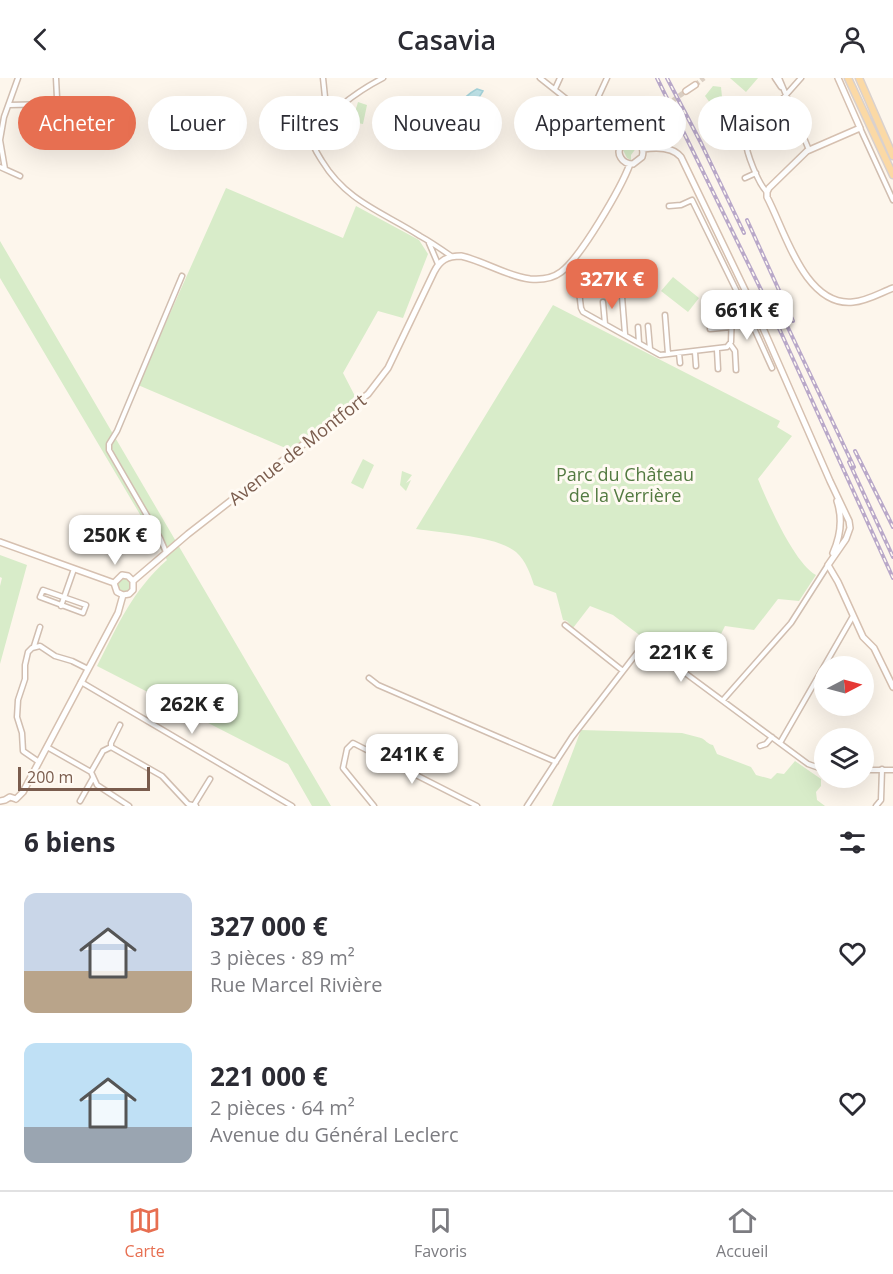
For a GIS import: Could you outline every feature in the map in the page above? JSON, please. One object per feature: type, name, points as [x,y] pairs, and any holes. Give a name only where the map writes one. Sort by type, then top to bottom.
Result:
[{"type":"main road","points":[[848,78],[893,175]]},
{"type":"main road","points":[[859,78],[893,156]]},
{"type":"street","points":[[18,78],[4,117],[0,140],[2,168],[20,176]]},
{"type":"street","points":[[9,105],[54,104],[57,98],[56,78]]},
{"type":"street","points":[[323,78],[325,96]]},
{"type":"street","points":[[353,96],[383,78]]},
{"type":"street","points":[[540,78],[563,96]]},
{"type":"street","points":[[555,89],[560,78]]},
{"type":"street","points":[[599,96],[608,78]]},
{"type":"street","points":[[777,78],[785,95]]},
{"type":"street","points":[[801,78],[746,140],[746,148],[764,192],[767,192],[802,269],[825,296],[839,301],[857,302],[893,288]]},
{"type":"street","points":[[838,78],[893,200]]},
{"type":"street","points":[[686,92],[695,85]]},
{"type":"street","points":[[812,149],[860,128]]},
{"type":"street","points":[[315,150],[327,169],[346,190],[366,206],[420,235],[451,256],[467,257],[513,275],[530,279],[552,277],[567,267],[619,189],[630,164],[640,160],[643,150]]},
{"type":"street","points":[[620,150],[621,158],[630,164]]},
{"type":"street","points":[[667,150],[680,154],[846,513],[850,528],[846,538],[791,623],[723,700]]},
{"type":"street","points":[[767,192],[809,150]]},
{"type":"street","points":[[745,178],[756,173]]},
{"type":"street","points":[[770,202],[772,186]]},
{"type":"street","points":[[669,207],[681,205],[699,197]]},
{"type":"street","points":[[692,200],[772,368]]},
{"type":"street","points":[[429,242],[438,264],[451,256]]},
{"type":"street","name":"Avenue de Montfort","points":[[134,581],[166,552],[368,394],[388,368],[438,264]]},
{"type":"street","points":[[567,267],[576,273],[583,312],[660,355],[717,350],[730,345]]},
{"type":"street","points":[[166,552],[160,537],[109,450],[109,444],[117,431],[182,276]]},
{"type":"street","points":[[621,284],[625,335]]},
{"type":"street","points":[[736,370],[735,351],[730,345],[732,311],[749,301]]},
{"type":"street","points":[[603,302],[605,324]]},
{"type":"street","points":[[664,315],[668,354]]},
{"type":"street","points":[[648,326],[650,349]]},
{"type":"street","points":[[638,327],[639,343]]},
{"type":"street","points":[[710,329],[731,327]]},
{"type":"street","points":[[717,350],[718,369]]},
{"type":"street","points":[[695,352],[696,366]]},
{"type":"street","points":[[679,353],[680,363]]},
{"type":"street","points":[[0,542],[114,583]]},
{"type":"street","points":[[828,565],[863,638],[878,655],[893,687]]},
{"type":"street","points":[[61,606],[74,568]]},
{"type":"street","points":[[125,575],[134,581],[133,590],[123,595],[117,592],[114,583],[118,577],[125,575]]},
{"type":"street","points":[[43,590],[64,597],[86,605],[83,613],[40,597],[43,590]]},
{"type":"street","points":[[4,802],[10,797],[16,803],[23,792],[118,613],[123,595]]},
{"type":"street","points":[[780,743],[853,616]]},
{"type":"street","points":[[565,626],[623,671]]},
{"type":"street","points":[[39,762],[23,751],[16,709],[25,679],[26,657],[33,647],[40,627]]},
{"type":"street","points":[[33,647],[44,648],[54,656],[88,669]]},
{"type":"street","points":[[527,806],[579,727],[640,649],[645,647],[650,647],[808,764],[814,766]]},
{"type":"street","points":[[369,678],[378,685],[556,762]]},
{"type":"street","points":[[81,682],[292,806]]},
{"type":"street","points":[[111,747],[120,725]]},
{"type":"street","points":[[760,746],[766,744],[772,737]]},
{"type":"street","points":[[374,806],[343,768],[349,745],[353,742],[477,806]]},
{"type":"street","points":[[47,747],[91,772],[98,785],[129,806]]},
{"type":"street","points":[[91,772],[103,751],[111,747]]},
{"type":"street","points":[[111,747],[162,776],[187,805],[195,805],[210,779]]},
{"type":"street","points":[[874,770],[893,770]]},
{"type":"street","points":[[876,806],[881,800],[882,770]]},
{"type":"street","points":[[80,801],[93,778]]},
{"type":"green space","points":[[730,78],[758,78],[746,92]]},
{"type":"green space","points":[[713,86],[721,87],[722,96],[705,96]]},
{"type":"green space","points":[[360,103],[367,105],[363,124],[360,123]]},
{"type":"green space","points":[[623,150],[635,150],[631,160],[627,158]]},
{"type":"green space","points":[[226,188],[343,238],[356,206],[419,240],[428,254],[403,318],[378,311],[343,373],[356,398],[290,450],[138,385]]},
{"type":"green space","points":[[0,241],[331,806],[312,806],[288,764],[97,666],[135,596],[167,560],[0,278]]},
{"type":"green space","points":[[673,277],[699,298],[688,312],[661,291]]},
{"type":"green space","name":"Parc du Château de la Verrière","points":[[553,305],[780,421],[777,427],[792,436],[758,479],[791,546],[816,575],[799,601],[778,599],[754,630],[725,626],[711,654],[686,638],[671,659],[613,615],[590,606],[573,628],[563,620],[556,593],[534,585],[522,559],[507,547],[469,536],[416,529]]},
{"type":"green space","points":[[363,459],[374,465],[363,489],[351,483]]},
{"type":"green space","points":[[402,471],[412,475],[406,483],[411,480],[406,491],[400,485]]},
{"type":"green space","points":[[0,555],[27,565],[0,664],[0,586],[2,578],[0,577]]},
{"type":"green space","points":[[121,578],[127,578],[131,585],[127,592],[121,592],[117,588],[117,582]]},
{"type":"green space","points":[[581,730],[682,733],[703,739],[713,745],[717,754],[751,767],[756,775],[771,779],[777,773],[784,774],[795,761],[814,774],[814,788],[819,788],[816,792],[817,800],[825,806],[552,806]]},
{"type":"water","points":[[477,89],[483,91],[480,96],[467,96]]},
{"type":"tunnel","points":[[695,85],[704,78]]},
{"type":"tunnel","points":[[679,96],[686,91]]},
{"type":"railway","points":[[657,78],[767,302],[893,578]]},
{"type":"railway","points":[[667,78],[744,233]]},
{"type":"railway","points":[[747,220],[793,321]]},
{"type":"railway","points":[[782,315],[854,467]]},
{"type":"railway","points":[[855,451],[893,527]]},
{"type":"railway","points":[[849,462],[893,557]]}]
